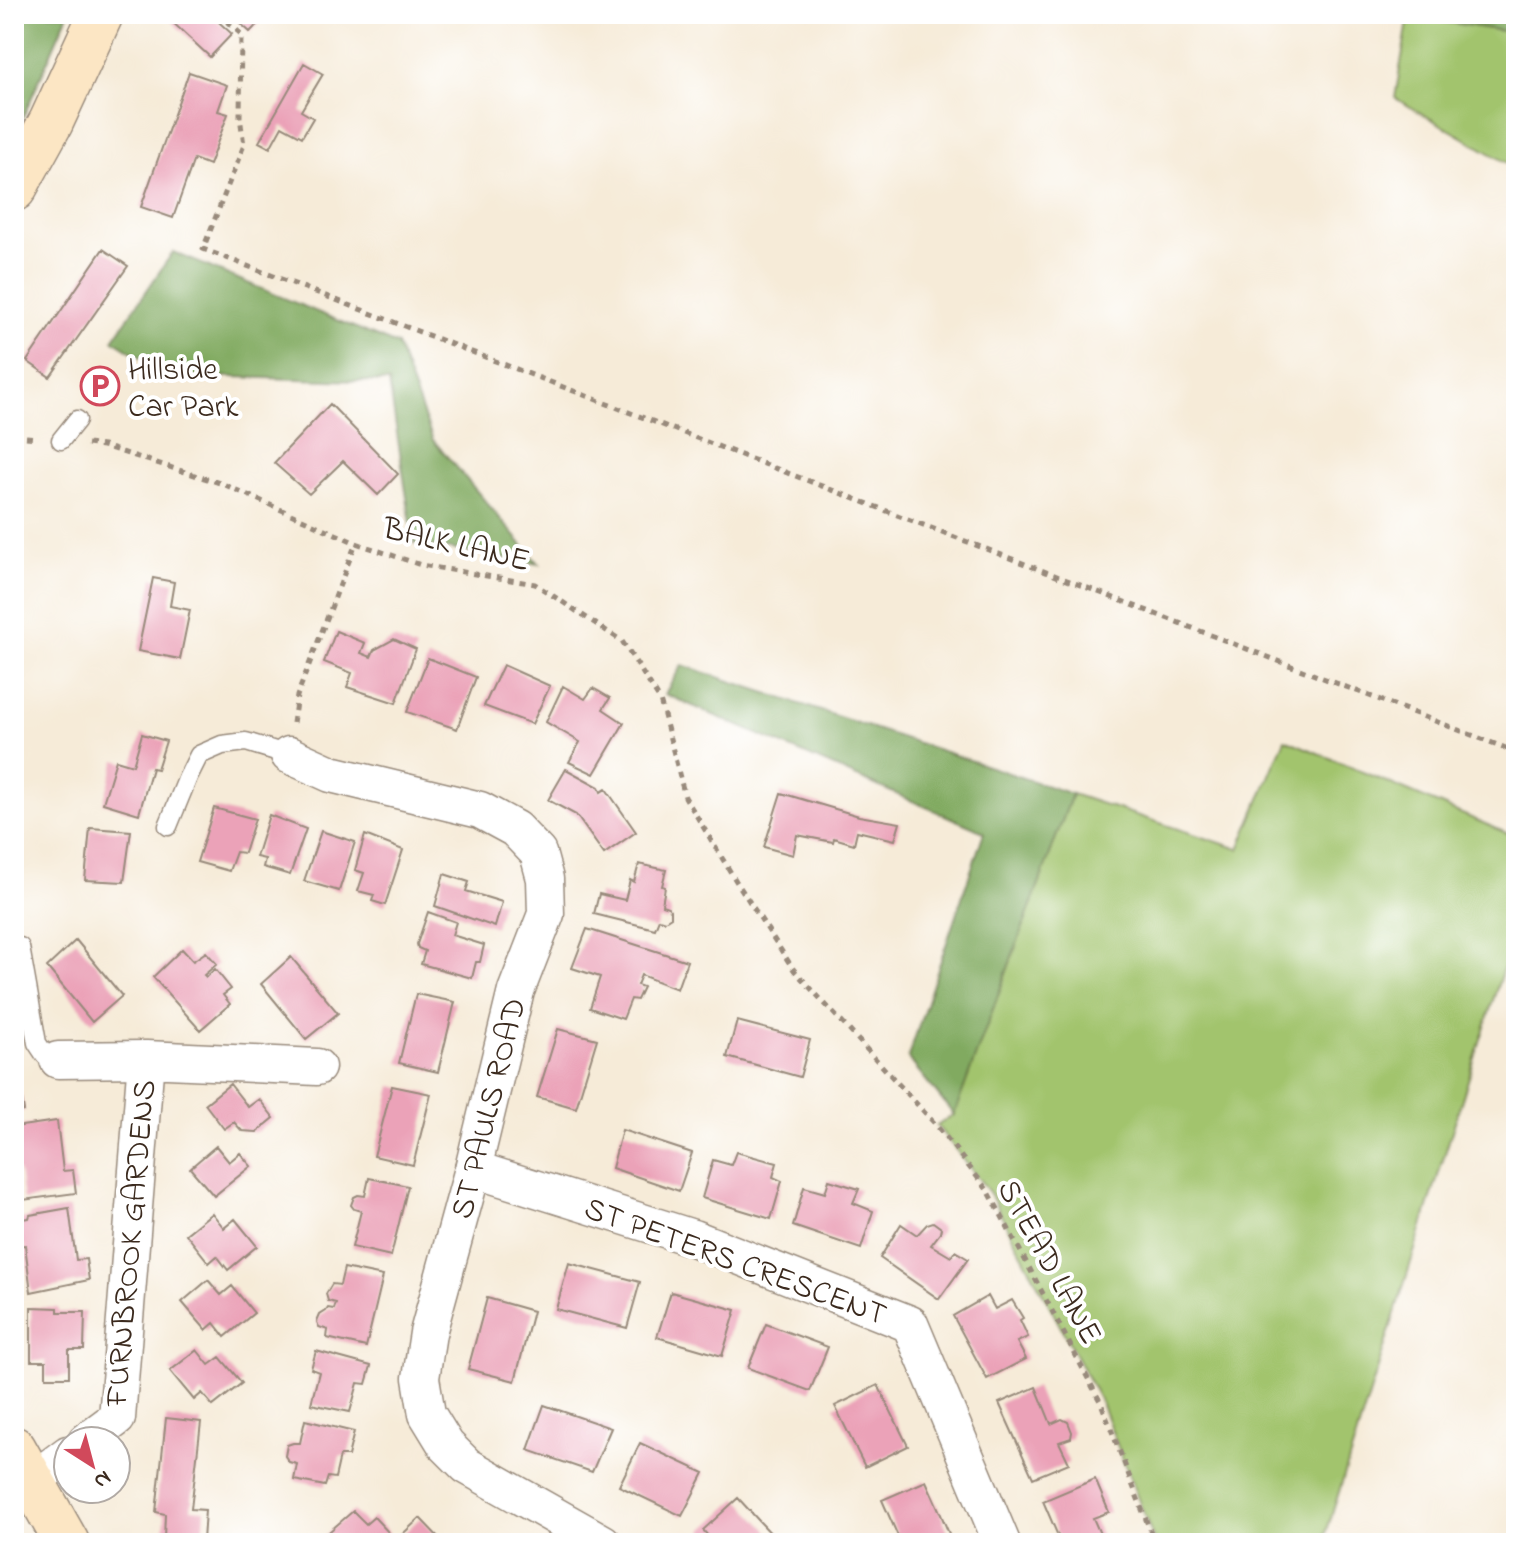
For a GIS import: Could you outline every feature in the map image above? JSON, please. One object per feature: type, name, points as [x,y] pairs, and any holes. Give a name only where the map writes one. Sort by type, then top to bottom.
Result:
[{"type":"street","points":[[14,189],[51,122],[101,14]]},
{"type":"street","name":"ST PAULS ROAD","points":[[289,755],[331,774],[480,810],[515,829],[538,853],[545,879],[546,914],[516,991],[473,1169],[428,1333],[421,1378],[427,1414],[446,1445],[467,1466],[551,1531],[603,1543]]},
{"type":"street","points":[[58,1060],[146,1059]]},
{"type":"street","name":"FURNBROOK GARDENS","points":[[108,1425],[117,1418],[146,1059],[317,1067]]},
{"type":"street","name":"ST PETERS CRESCENT","points":[[473,1169],[693,1238],[910,1324],[1002,1543]]},
{"type":"street","points":[[52,1458],[23,1465],[67,1543]]},
{"type":"lane","points":[[61,440],[77,420]]},
{"type":"lane","points":[[168,826],[199,755],[222,745],[246,742],[289,755]]},
{"type":"lane","points":[[20,947],[37,1043],[45,1055],[58,1060]]},
{"type":"path","points":[[218,14],[241,34],[240,117],[244,145],[203,249],[1516,752]]},
{"type":"path","name":"BALK LANE","points":[[14,436],[103,446],[223,484],[356,543],[421,565],[535,584],[622,641],[660,700],[685,797],[794,970],[853,1035]]},
{"type":"path","points":[[289,755],[297,696],[356,543]]},
{"type":"path","name":"STEAD LANE","points":[[853,1035],[937,1126],[989,1192],[1101,1403],[1155,1543]]},
{"type":"green space","points":[[14,14],[68,14],[14,138]]},
{"type":"green space","points":[[1392,14],[1516,14],[1516,33],[1409,16]]},
{"type":"green space","points":[[1409,16],[1516,33],[1516,168],[1395,98]]},
{"type":"green space","points":[[173,252],[397,345],[433,440],[539,564],[414,543],[389,382],[169,375],[113,340]]},
{"type":"green space","points":[[682,665],[1072,794],[954,1115],[908,1058],[984,832],[665,694]]},
{"type":"green space","points":[[1285,739],[1516,837],[1516,927],[1323,1543],[1155,1543],[1101,1403],[989,1192],[937,1126],[954,1114],[1072,794],[1239,849]]},
{"type":"building","points":[[174,14],[210,14],[232,34],[210,57],[169,19]]},
{"type":"building","points":[[230,14],[267,14],[250,32]]},
{"type":"building","points":[[304,63],[323,74],[301,111],[313,118],[302,137],[282,126],[270,148],[259,142]]},
{"type":"building","points":[[189,72],[227,85],[218,111],[228,114],[209,165],[194,159],[173,218],[141,207]]},
{"type":"building","points":[[103,249],[128,266],[50,377],[27,361]]},
{"type":"building","points":[[330,404],[398,474],[378,495],[343,461],[309,494],[274,463]]},
{"type":"building","points":[[153,578],[174,582],[170,606],[190,610],[180,659],[138,651]]},
{"type":"building","points":[[336,631],[365,643],[361,653],[371,657],[374,650],[394,639],[416,649],[396,703],[347,687],[352,673],[324,662]]},
{"type":"building","points":[[428,658],[476,677],[457,729],[407,712]]},
{"type":"building","points":[[503,665],[550,686],[532,724],[484,706]]},
{"type":"building","points":[[563,686],[585,699],[593,688],[610,698],[603,709],[624,723],[594,774],[569,762],[580,742],[546,722]]},
{"type":"building","points":[[142,734],[166,741],[157,769],[152,768],[139,814],[103,803],[116,760],[133,765]]},
{"type":"building","points":[[566,769],[599,787],[601,792],[606,789],[636,832],[604,854],[576,815],[548,800]]},
{"type":"building","points":[[781,793],[859,816],[900,823],[895,840],[857,831],[854,844],[834,838],[833,842],[797,835],[793,855],[764,847]]},
{"type":"building","points":[[214,808],[255,819],[244,853],[236,852],[229,871],[197,862]]},
{"type":"building","points":[[269,815],[306,829],[290,875],[263,867],[265,859],[256,857]]},
{"type":"building","points":[[90,828],[131,831],[124,882],[85,880]]},
{"type":"building","points":[[321,831],[355,842],[339,891],[304,881]]},
{"type":"building","points":[[365,835],[403,850],[385,905],[372,901],[374,895],[358,891],[364,873],[355,870]]},
{"type":"building","points":[[639,864],[666,870],[662,905],[671,911],[671,917],[665,921],[659,919],[655,929],[594,914],[599,894],[625,900],[630,880],[634,882]]},
{"type":"building","points":[[444,874],[469,882],[466,891],[502,902],[495,927],[435,906]]},
{"type":"building","points":[[428,912],[456,922],[452,935],[484,945],[472,978],[421,964],[425,951],[417,944]]},
{"type":"building","points":[[587,929],[687,961],[677,989],[641,975],[637,985],[643,987],[637,1000],[631,999],[623,1019],[590,1008],[600,977],[572,968]]},
{"type":"building","points":[[76,940],[122,996],[92,1022],[47,967]]},
{"type":"building","points":[[182,949],[193,961],[206,952],[217,964],[204,975],[206,977],[215,969],[231,989],[223,995],[230,1004],[200,1030],[153,977]]},
{"type":"building","points":[[291,957],[338,1013],[306,1039],[261,984]]},
{"type":"building","points":[[416,994],[455,1002],[438,1072],[399,1063]]},
{"type":"building","points":[[737,1021],[810,1040],[800,1077],[727,1057]]},
{"type":"building","points":[[558,1029],[597,1039],[576,1108],[537,1097]]},
{"type":"building","points":[[230,1084],[248,1107],[259,1099],[274,1118],[257,1132],[242,1131],[234,1122],[224,1129],[205,1104]]},
{"type":"building","points":[[392,1086],[431,1094],[413,1165],[374,1156]]},
{"type":"building","points":[[21,1093],[24,1111],[14,1112],[14,1094]]},
{"type":"building","points":[[57,1121],[63,1171],[73,1170],[76,1193],[23,1200],[19,1170],[14,1171],[14,1127]]},
{"type":"building","points":[[622,1130],[692,1153],[679,1191],[612,1168]]},
{"type":"building","points":[[216,1146],[229,1162],[240,1153],[251,1166],[214,1196],[190,1168]]},
{"type":"building","points":[[736,1152],[777,1163],[773,1177],[782,1181],[771,1219],[702,1198],[713,1160],[731,1165]]},
{"type":"building","points":[[369,1178],[408,1186],[391,1256],[352,1247],[361,1211],[351,1205],[354,1197],[365,1196]]},
{"type":"building","points":[[829,1180],[859,1189],[853,1203],[873,1211],[861,1249],[793,1226],[804,1187],[825,1193]]},
{"type":"building","points":[[69,1208],[76,1260],[86,1259],[89,1280],[31,1292],[25,1245],[14,1246],[14,1223],[30,1215]]},
{"type":"building","points":[[212,1213],[224,1228],[235,1219],[257,1246],[228,1270],[217,1256],[209,1263],[186,1234]]},
{"type":"building","points":[[933,1222],[941,1228],[931,1245],[951,1257],[955,1251],[968,1259],[939,1299],[880,1258],[901,1224],[917,1235]]},
{"type":"building","points":[[569,1263],[640,1282],[627,1328],[556,1309]]},
{"type":"building","points":[[344,1268],[383,1276],[366,1347],[327,1338],[328,1330],[319,1327],[317,1322],[328,1308],[334,1309],[336,1303],[328,1301],[326,1294],[332,1284],[340,1285]]},
{"type":"building","points":[[208,1280],[221,1295],[232,1286],[254,1313],[225,1337],[214,1323],[206,1330],[182,1302]]},
{"type":"building","points":[[671,1292],[736,1310],[722,1356],[657,1337]]},
{"type":"building","points":[[988,1296],[995,1309],[1012,1300],[1023,1318],[1020,1320],[1028,1337],[1017,1342],[1026,1359],[987,1379],[953,1316]]},
{"type":"building","points":[[487,1298],[533,1311],[515,1381],[468,1369]]},
{"type":"building","points":[[31,1307],[58,1308],[58,1312],[85,1312],[84,1350],[69,1350],[69,1377],[46,1377],[46,1361],[31,1361]]},
{"type":"building","points":[[766,1324],[828,1347],[810,1391],[748,1368]]},
{"type":"building","points":[[197,1350],[209,1365],[220,1357],[242,1383],[213,1406],[202,1393],[194,1400],[170,1371]]},
{"type":"building","points":[[316,1351],[371,1366],[366,1384],[358,1383],[350,1412],[311,1404],[319,1372],[311,1369]]},
{"type":"building","points":[[878,1385],[908,1446],[865,1467],[835,1406]]},
{"type":"building","points":[[1036,1387],[1051,1424],[1062,1419],[1068,1422],[1072,1432],[1071,1438],[1059,1442],[1069,1463],[1033,1478],[999,1403]]},
{"type":"building","points":[[544,1405],[611,1428],[592,1472],[528,1450]]},
{"type":"building","points":[[166,1418],[201,1422],[191,1509],[205,1510],[203,1541],[164,1538],[165,1514],[156,1512]]},
{"type":"building","points":[[305,1420],[354,1432],[348,1456],[340,1456],[335,1478],[328,1477],[325,1486],[294,1480],[297,1464],[289,1462],[285,1456],[287,1445],[300,1443]]},
{"type":"building","points":[[640,1443],[704,1473],[682,1516],[619,1486]]},
{"type":"building","points":[[1095,1479],[1109,1512],[1093,1518],[1104,1543],[1061,1543],[1043,1501]]},
{"type":"building","points":[[926,1481],[953,1543],[901,1543],[882,1500]]},
{"type":"building","points":[[738,1498],[780,1543],[714,1543],[703,1530]]},
{"type":"building","points":[[353,1511],[366,1524],[374,1517],[390,1534],[380,1543],[329,1543],[323,1537]]},
{"type":"building","points":[[420,1518],[444,1543],[393,1543]]},
{"type":"place","name":"Hillside Car Park","points":[[100,386]]}]
